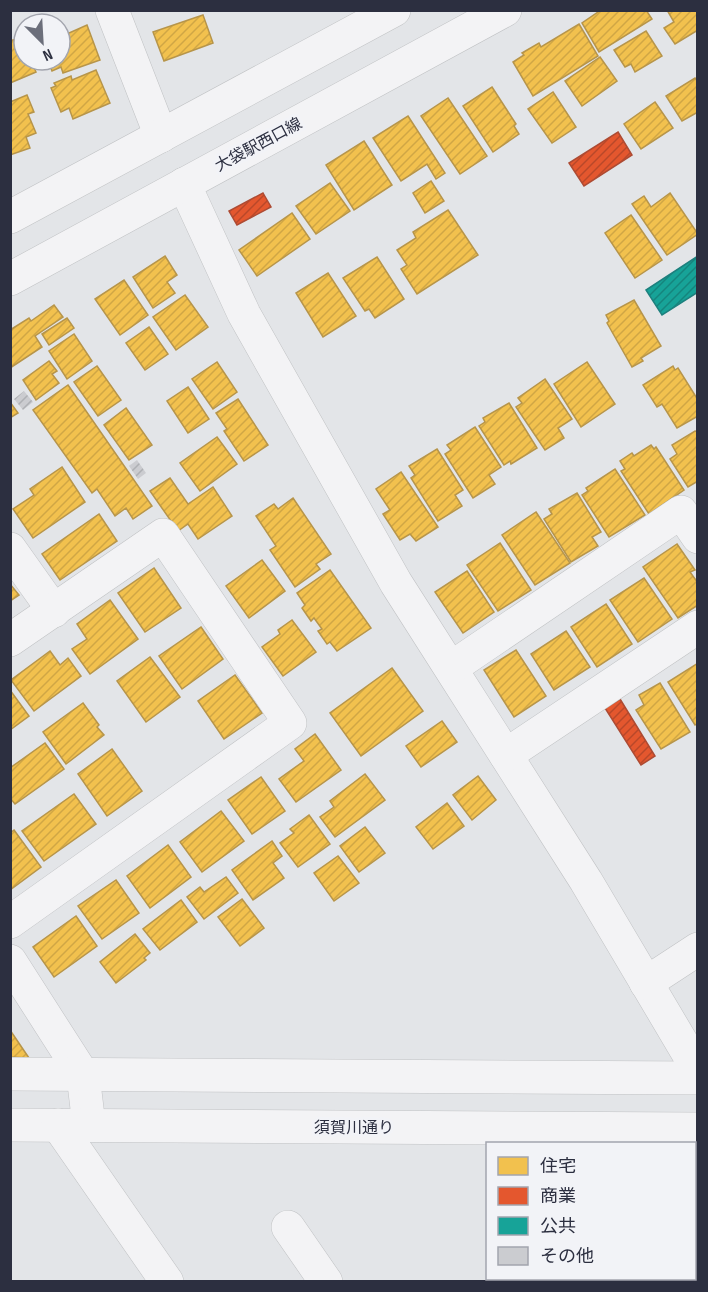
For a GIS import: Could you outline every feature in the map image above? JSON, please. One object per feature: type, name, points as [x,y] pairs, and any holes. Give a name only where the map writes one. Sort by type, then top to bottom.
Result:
[{"type":"street","points":[[112,10],[161,136]]},
{"type":"street","points":[[10,216],[394,10]]},
{"type":"street","name":"大袋駅西口線","points":[[10,279],[505,10]]},
{"type":"street","points":[[184,184],[244,314],[396,583],[586,881],[698,1070]]},
{"type":"street","points":[[451,668],[681,512],[698,537]]},
{"type":"street","points":[[10,640],[163,535],[290,723],[10,922]]},
{"type":"street","points":[[10,549],[54,611]]},
{"type":"street","points":[[506,755],[698,627]]},
{"type":"street","points":[[646,982],[698,949]]},
{"type":"street","points":[[10,961],[83,1075],[73,1125],[167,1281]]},
{"type":"street","points":[[10,1074],[698,1077]]},
{"type":"street","name":"須賀川通り","points":[[10,1125],[698,1129]]},
{"type":"street","points":[[288,1227],[326,1281]]},
{"type":"building: 住宅","points":[[601,10],[646,10],[652,19],[599,52],[582,23]]},
{"type":"building: 住宅","points":[[667,10],[698,10],[698,30],[675,44],[664,28],[674,22]]},
{"type":"building: 住宅","points":[[203,15],[213,43],[164,61],[153,32]]},
{"type":"building: 住宅","points":[[579,24],[598,56],[533,96],[513,62],[524,55],[522,53],[539,43],[541,47]]},
{"type":"building: 住宅","points":[[87,25],[100,60],[72,70],[72,32]]},
{"type":"building: 住宅","points":[[646,31],[662,56],[635,72],[631,64],[625,67],[614,50]]},
{"type":"building: 住宅","points":[[12,40],[12,72],[36,72],[10,83],[10,41]]},
{"type":"building: 住宅","points":[[600,57],[617,81],[582,106],[565,81]]},
{"type":"building: 住宅","points":[[96,70],[110,103],[73,119],[69,108],[61,112],[51,88],[56,86],[54,83],[71,76],[72,80]]},
{"type":"building: 住宅","points":[[695,78],[698,82],[698,112],[682,121],[666,96]]},
{"type":"building: 住宅","points":[[492,87],[516,124],[514,126],[519,134],[493,152],[463,106]]},
{"type":"building: 住宅","points":[[553,92],[576,127],[552,143],[528,109]]},
{"type":"building: 住宅","points":[[27,95],[34,112],[28,114],[36,133],[26,137],[30,148],[10,155],[10,102]]},
{"type":"building: 住宅","points":[[448,98],[487,156],[460,174],[421,116]]},
{"type":"building: 住宅","points":[[655,102],[673,128],[641,149],[624,124]]},
{"type":"building: 住宅","points":[[408,116],[445,173],[436,179],[427,164],[401,181],[373,138]]},
{"type":"building: 住宅","points":[[364,141],[392,185],[354,210],[326,165]]},
{"type":"building: 住宅","points":[[431,181],[444,201],[425,213],[413,193]]},
{"type":"building: 住宅","points":[[330,183],[350,211],[316,234],[296,206]]},
{"type":"building: 住宅","points":[[670,193],[698,234],[667,255],[632,204],[644,196],[651,207]]},
{"type":"building: 住宅","points":[[448,210],[478,255],[417,294],[401,269],[407,265],[397,250],[416,238],[413,232]]},
{"type":"building: 住宅","points":[[292,213],[310,239],[257,276],[239,250]]},
{"type":"building: 住宅","points":[[631,215],[662,260],[635,278],[605,233]]},
{"type":"building: 住宅","points":[[165,256],[177,275],[167,282],[175,293],[153,308],[133,277]]},
{"type":"building: 住宅","points":[[377,257],[404,299],[375,318],[369,309],[365,311],[343,278]]},
{"type":"building: 住宅","points":[[328,273],[356,316],[323,337],[296,293]]},
{"type":"building: 住宅","points":[[124,280],[148,315],[120,335],[95,299]]},
{"type":"building: 住宅","points":[[185,295],[208,327],[176,350],[153,317]]},
{"type":"building: 住宅","points":[[634,300],[661,346],[641,358],[643,361],[632,367],[607,323],[609,321],[606,315]]},
{"type":"building: 住宅","points":[[54,305],[63,317],[35,336],[42,347],[10,368],[10,330],[29,318],[31,321]]},
{"type":"building: 住宅","points":[[67,318],[74,328],[49,345],[42,334]]},
{"type":"building: 住宅","points":[[149,327],[168,354],[145,370],[126,343]]},
{"type":"building: 住宅","points":[[74,334],[92,361],[67,379],[49,351]]},
{"type":"building: 住宅","points":[[49,361],[57,371],[52,374],[59,383],[36,400],[23,380]]},
{"type":"building: 住宅","points":[[217,362],[237,392],[213,409],[192,379]]},
{"type":"building: 住宅","points":[[587,362],[615,404],[581,427],[554,384]]},
{"type":"building: 住宅","points":[[97,366],[121,400],[98,416],[74,382]]},
{"type":"building: 住宅","points":[[673,366],[675,370],[678,368],[698,400],[698,416],[677,428],[662,404],[657,407],[643,385]]},
{"type":"building: 住宅","points":[[545,379],[572,419],[558,428],[564,438],[545,450],[516,407],[522,403],[518,398]]},
{"type":"building: 住宅","points":[[68,385],[152,506],[133,519],[126,508],[115,516],[97,489],[92,493],[33,410]]},
{"type":"building: 住宅","points":[[188,387],[209,419],[188,433],[167,401]]},
{"type":"building: 住宅","points":[[238,399],[268,445],[244,461],[224,431],[227,429],[216,413]]},
{"type":"building: 住宅","points":[[10,402],[18,413],[10,418]]},
{"type":"building: 住宅","points":[[509,403],[537,448],[511,464],[510,461],[504,465],[479,426],[485,422],[483,418]]},
{"type":"building: 住宅","points":[[126,408],[152,445],[129,460],[104,425]]},
{"type":"building: 住宅","points":[[475,427],[501,467],[489,475],[495,484],[473,498],[445,454],[451,450],[447,445]]},
{"type":"building: 住宅","points":[[695,431],[698,432],[698,481],[688,487],[670,459],[677,454],[672,445]]},
{"type":"building: 住宅","points":[[217,437],[237,464],[200,491],[180,463]]},
{"type":"building: 住宅","points":[[651,445],[654,449],[656,447],[684,490],[649,514],[621,471],[625,469],[620,461],[632,453],[634,456]]},
{"type":"building: 住宅","points":[[437,449],[463,490],[455,495],[462,506],[438,521],[411,478],[415,475],[409,466]]},
{"type":"building: 住宅","points":[[62,467],[85,502],[33,538],[13,509],[34,495],[30,489]]},
{"type":"building: 住宅","points":[[615,469],[645,515],[609,537],[582,495],[588,491],[586,488]]},
{"type":"building: 住宅","points":[[401,472],[438,527],[416,541],[410,534],[400,540],[383,514],[390,510],[376,489]]},
{"type":"building: 住宅","points":[[170,478],[188,504],[213,487],[232,516],[198,539],[188,524],[178,531],[150,491]]},
{"type":"building: 住宅","points":[[577,493],[601,532],[592,537],[598,546],[571,562],[544,519],[552,514],[549,509]]},
{"type":"building: 住宅","points":[[293,498],[331,554],[316,564],[320,569],[295,587],[270,550],[276,546],[256,516],[274,504],[278,509]]},
{"type":"building: 住宅","points":[[536,512],[570,563],[535,585],[502,535]]},
{"type":"building: 住宅","points":[[99,514],[117,541],[60,580],[42,554]]},
{"type":"building: 住宅","points":[[500,543],[531,590],[498,611],[467,565]]},
{"type":"building: 住宅","points":[[677,544],[695,570],[690,572],[698,583],[698,605],[678,618],[643,567]]},
{"type":"building: 住宅","points":[[262,560],[285,591],[249,618],[226,586]]},
{"type":"building: 住宅","points":[[154,568],[181,608],[145,632],[118,593]]},
{"type":"building: 住宅","points":[[330,570],[371,628],[337,651],[330,642],[327,644],[318,631],[322,629],[314,618],[311,621],[302,608],[305,605],[297,593]]},
{"type":"building: 住宅","points":[[467,571],[494,612],[463,633],[435,592]]},
{"type":"building: 住宅","points":[[644,578],[672,619],[638,642],[610,600]]},
{"type":"building: 住宅","points":[[10,584],[19,595],[10,601]]},
{"type":"building: 住宅","points":[[110,600],[138,639],[90,674],[72,649],[87,639],[77,624]]},
{"type":"building: 住宅","points":[[606,604],[632,644],[597,667],[571,627]]},
{"type":"building: 住宅","points":[[292,620],[316,652],[283,676],[262,647],[280,634],[278,630]]},
{"type":"building: 住宅","points":[[201,627],[223,659],[182,689],[159,656]]},
{"type":"building: 住宅","points":[[566,631],[590,667],[554,690],[531,654]]},
{"type":"building: 住宅","points":[[516,650],[546,696],[514,717],[484,670]]},
{"type":"building: 住宅","points":[[50,651],[60,665],[68,658],[81,676],[34,711],[11,680]]},
{"type":"building: 住宅","points":[[150,657],[180,697],[146,722],[117,681]]},
{"type":"building: 住宅","points":[[698,663],[698,723],[695,725],[668,682]]},
{"type":"building: 住宅","points":[[392,668],[423,711],[361,756],[330,713]]},
{"type":"building: 住宅","points":[[235,675],[262,713],[224,739],[198,701]]},
{"type":"building: 住宅","points":[[660,683],[690,732],[661,749],[636,710],[644,705],[639,695]]},
{"type":"building: 住宅","points":[[10,690],[29,716],[10,730]]},
{"type":"building: 住宅","points":[[83,703],[104,735],[66,764],[43,732]]},
{"type":"building: 住宅","points":[[442,721],[457,742],[421,767],[406,746]]},
{"type":"building: 住宅","points":[[315,734],[341,770],[296,802],[279,779],[304,761],[295,749]]},
{"type":"building: 住宅","points":[[45,743],[64,769],[15,804],[10,798],[10,768]]},
{"type":"building: 住宅","points":[[112,749],[142,791],[107,816],[78,774]]},
{"type":"building: 住宅","points":[[365,774],[385,800],[335,837],[320,817],[334,807],[330,801]]},
{"type":"building: 住宅","points":[[478,776],[496,800],[472,820],[453,795]]},
{"type":"building: 住宅","points":[[261,777],[285,811],[252,834],[228,800]]},
{"type":"building: 住宅","points":[[74,794],[96,824],[44,861],[22,831]]},
{"type":"building: 住宅","points":[[447,803],[464,826],[433,849],[416,827]]},
{"type":"building: 住宅","points":[[221,811],[244,841],[202,872],[180,842]]},
{"type":"building: 住宅","points":[[309,815],[330,844],[298,867],[280,843],[294,833],[290,829]]},
{"type":"building: 住宅","points":[[365,827],[385,853],[359,872],[340,846]]},
{"type":"building: 住宅","points":[[14,830],[41,867],[10,890],[10,833]]},
{"type":"building: 住宅","points":[[272,841],[282,856],[273,863],[284,878],[253,900],[232,870]]},
{"type":"building: 住宅","points":[[168,845],[191,877],[150,908],[127,876]]},
{"type":"building: 住宅","points":[[338,856],[359,883],[334,901],[314,873]]},
{"type":"building: 住宅","points":[[226,877],[238,893],[204,919],[187,897],[200,887],[204,892]]},
{"type":"building: 住宅","points":[[116,880],[139,913],[102,939],[78,906]]},
{"type":"building: 住宅","points":[[242,899],[264,928],[240,946],[218,917]]},
{"type":"building: 住宅","points":[[181,900],[197,922],[160,950],[143,929]]},
{"type":"building: 住宅","points":[[76,916],[97,946],[54,977],[33,947]]},
{"type":"building: 住宅","points":[[135,934],[150,953],[144,958],[146,960],[116,983],[100,962]]},
{"type":"building: 住宅","points":[[10,1030],[29,1058],[10,1057]]},
{"type":"building: 商業","points":[[618,132],[632,155],[584,186],[569,163]]},
{"type":"building: 商業","points":[[263,193],[271,207],[237,225],[229,211]]},
{"type":"building: 商業","points":[[620,699],[655,756],[641,765],[605,708]]},
{"type":"building: 公共","points":[[698,256],[698,292],[662,315],[646,290]]},
{"type":"building: その他","points":[[24,391],[33,402],[23,410],[14,399]]},
{"type":"building: その他","points":[[137,460],[146,473],[138,479],[129,466]]}]
